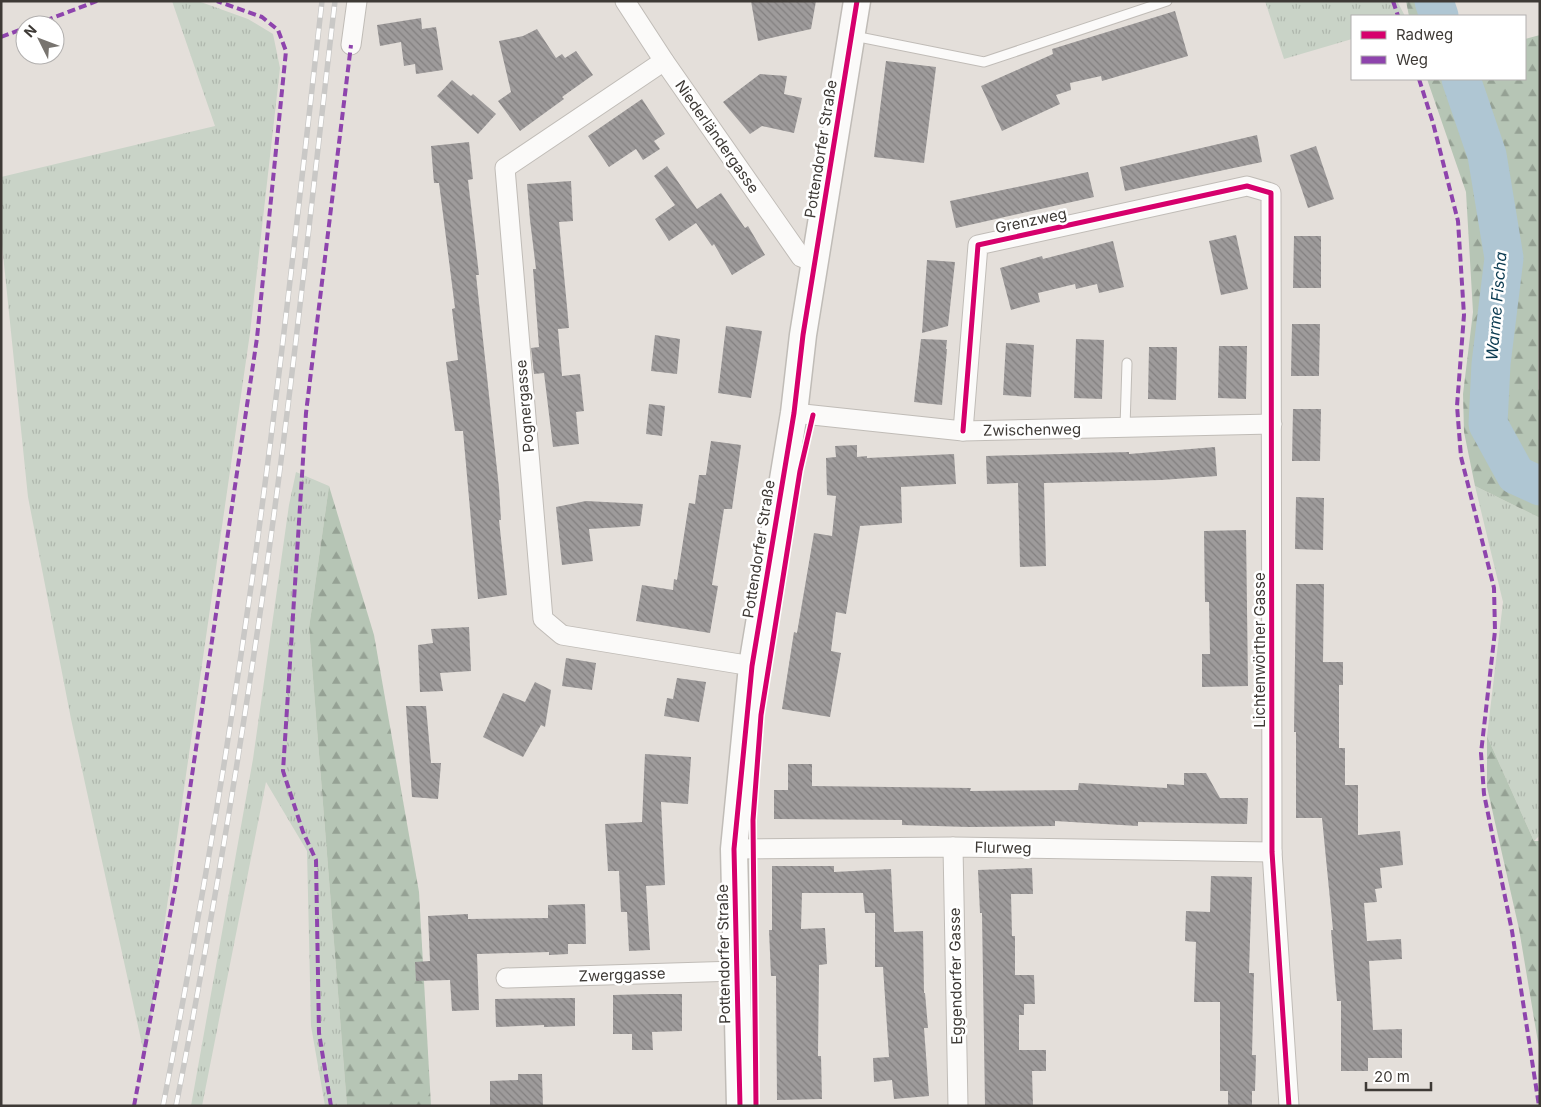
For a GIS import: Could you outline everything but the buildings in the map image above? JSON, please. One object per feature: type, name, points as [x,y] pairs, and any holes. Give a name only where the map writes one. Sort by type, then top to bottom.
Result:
[{"type":"main road","name":"Pottendorfer Straße","points":[[740,1106],[734,849],[752,666],[794,413],[803,335],[857,1]]},
{"type":"street","points":[[352,45],[357,1]]},
{"type":"street","name":"Niederländergasse","points":[[625,1],[664,61],[800,257],[816,263]]},
{"type":"street","name":"Pognergasse","points":[[664,61],[505,168],[543,619],[562,635],[752,666]]},
{"type":"street","name":"Grenzweg","points":[[964,431],[978,245],[1247,186],[1271,193]]},
{"type":"street","name":"Lichtenwörther Gasse","points":[[1271,193],[1272,852],[1289,1106]]},
{"type":"street","name":"Zwischenweg","points":[[794,413],[964,431],[1272,424]]},
{"type":"street","name":"Flurweg","points":[[734,849],[953,847],[1272,852]]},
{"type":"street","name":"Eggendorfer Gasse","points":[[953,847],[958,1106]]},
{"type":"street","name":"Zwerggasse","points":[[506,978],[737,971]]},
{"type":"lane","points":[[851,36],[984,62],[1167,1]]},
{"type":"lane","points":[[1125,428],[1127,364]]},
{"type":"green space","points":[[172,1],[198,1],[248,19],[273,34],[280,68],[250,333],[145,1058],[71,719],[28,497],[1,235],[1,177],[215,126]]},
{"type":"green space","points":[[1265,1],[1397,1],[1404,15],[1351,15],[1351,39],[1284,59]]},
{"type":"green space","points":[[1406,1],[1451,1],[1455,15],[1409,15]]},
{"type":"green space","points":[[1540,35],[1538,389],[1540,393],[1540,518],[1475,486],[1464,432],[1463,394],[1473,312],[1466,192],[1427,80],[1526,80],[1526,39]]},
{"type":"green space","points":[[296,472],[329,486],[309,628],[347,1106],[325,1106],[311,1026],[307,851],[266,782],[202,1106],[191,1106],[253,759],[289,505]]},
{"type":"green space","points":[[329,486],[374,635],[419,892],[431,1106],[347,1106],[309,628]]},
{"type":"green space","points":[[1475,486],[1540,518],[1540,835],[1534,841],[1487,736],[1503,602]]},
{"type":"green space","points":[[1487,736],[1534,841],[1540,841],[1540,1054],[1519,929],[1487,787]]},
{"type":"waterway","name":"Warme Fischa","points":[[1434,1],[1439,15]]},
{"type":"waterway","name":"Warme Fischa","points":[[1461,80],[1487,155],[1504,258],[1491,364],[1488,424],[1516,475],[1540,486]]},
{"type":"railway","points":[[163,1106],[211,844],[252,580],[280,363],[322,1]]},
{"type":"railway","points":[[176,1106],[201,976],[264,586],[293,367],[335,1]]},
{"type":"marked path","points":[[60,15],[97,1]]},
{"type":"marked path","points":[[134,1106],[176,883],[257,338],[286,51],[278,30],[262,17],[217,1]]},
{"type":"marked path","points":[[1393,1],[1398,15]]},
{"type":"marked path","points":[[1,37],[15,32]]},
{"type":"marked path","points":[[331,1106],[319,1033],[316,860],[303,832],[283,771],[306,413],[351,45]]},
{"type":"marked path","points":[[1419,80],[1433,123],[1458,221],[1464,315],[1457,406],[1461,457],[1494,588],[1495,631],[1481,753],[1484,794],[1512,931],[1539,1106]]},
{"type":"cycle path","points":[[740,1106],[734,849],[752,666],[794,413],[803,335],[857,1]]},
{"type":"cycle path","points":[[963,431],[978,245],[1247,186],[1271,193],[1272,852],[1289,1106]]},
{"type":"cycle path","points":[[756,1106],[753,820],[761,715],[800,471],[813,415]]}]
